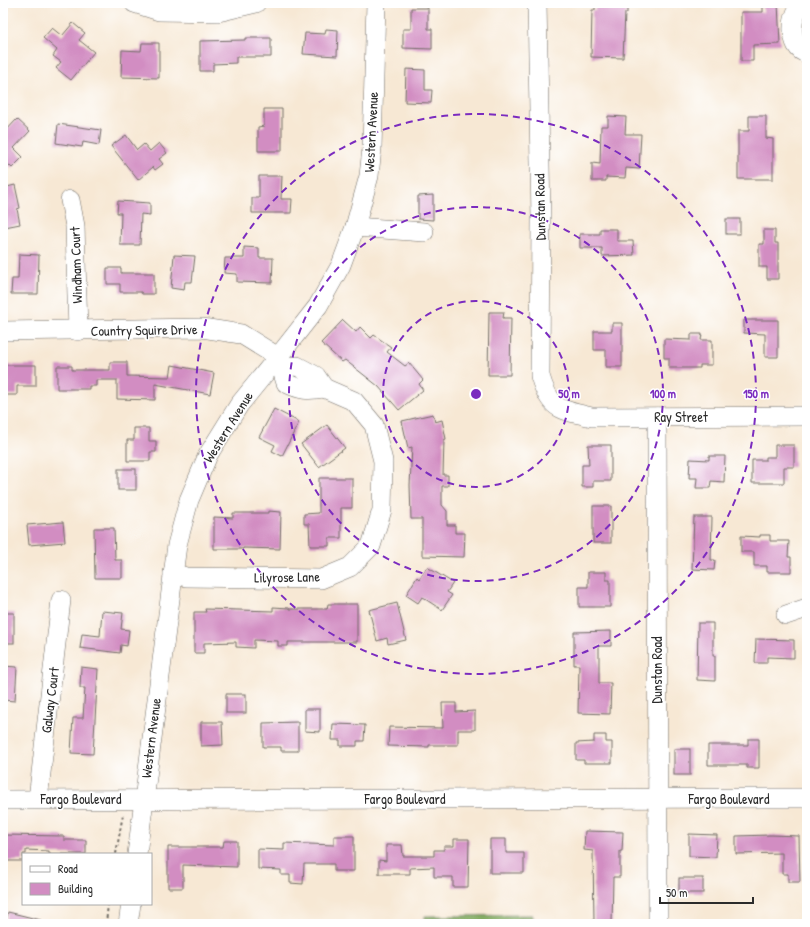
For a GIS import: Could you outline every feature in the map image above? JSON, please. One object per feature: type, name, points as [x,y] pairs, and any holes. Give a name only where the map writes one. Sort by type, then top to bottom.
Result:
[{"type":"street","points":[[134,3],[159,11],[218,12],[256,3]]},
{"type":"street","name":"Western Avenue","points":[[137,853],[134,799],[177,545],[189,500],[208,455],[239,404],[278,362],[318,306],[341,266],[355,228],[369,176],[372,148],[376,3]]},
{"type":"street","name":"Dunstan Road","points":[[537,3],[541,218],[540,376],[545,393],[557,407]]},
{"type":"street","points":[[805,3],[802,4],[795,15],[793,30],[794,40],[798,48],[803,53],[807,54]]},
{"type":"street","name":"Windham Court","points":[[70,200],[75,226],[78,331]]},
{"type":"street","points":[[355,228],[424,232]]},
{"type":"street","name":"Country Squire Drive","points":[[3,331],[202,328],[241,334],[278,362]]},
{"type":"street","name":"Lilyrose Lane","points":[[173,573],[186,577],[321,579],[350,567],[371,546],[382,510],[383,461],[374,425],[354,401],[324,388],[316,376],[297,366],[278,362]]},
{"type":"street","name":"Ray Street","points":[[557,407],[572,413],[592,417],[807,416]]},
{"type":"street","name":"Dunstan Road","points":[[657,417],[658,924]]},
{"type":"street","name":"Galway Court","points":[[38,799],[61,600]]},
{"type":"street","points":[[786,615],[807,608]]},
{"type":"street","name":"Fargo Boulevard","points":[[3,800],[807,798]]},
{"type":"street","points":[[128,924],[131,905]]},
{"type":"path","points":[[116,853],[134,799]]},
{"type":"path","points":[[106,924],[108,905]]},
{"type":"green space","points":[[532,915],[532,924],[425,924],[425,916]]},
{"type":"building","points":[[595,3],[627,3],[627,13],[625,13],[623,58],[591,57],[592,10],[595,10]]},
{"type":"building","points":[[763,3],[778,3],[780,44],[753,45],[753,61],[741,61],[741,12],[763,12]]},
{"type":"building","points":[[411,8],[428,8],[428,29],[432,29],[432,49],[403,48],[403,29],[411,29]]},
{"type":"building","points":[[73,23],[85,33],[79,40],[94,52],[71,80],[56,68],[61,62],[53,56],[57,50],[43,38],[52,28],[62,36]]},
{"type":"building","points":[[326,29],[338,30],[337,56],[303,54],[305,33],[325,34]]},
{"type":"building","points":[[245,38],[271,38],[271,57],[236,57],[236,63],[213,64],[213,71],[200,71],[200,41],[245,40]]},
{"type":"building","points":[[142,43],[159,43],[159,78],[121,77],[122,50],[141,51]]},
{"type":"building","points":[[406,69],[425,70],[425,90],[432,90],[431,103],[405,102]]},
{"type":"building","points":[[264,109],[282,109],[282,151],[258,151],[258,127],[264,126]]},
{"type":"building","points":[[608,116],[626,117],[625,134],[641,134],[639,169],[626,168],[625,178],[606,177],[606,181],[592,181],[592,163],[600,164],[601,126],[608,126]]},
{"type":"building","points":[[749,116],[766,116],[766,138],[773,139],[773,179],[738,179],[738,131],[749,131]]},
{"type":"building","points":[[17,119],[30,131],[14,148],[23,157],[12,168],[3,159],[3,134]]},
{"type":"building","points":[[58,124],[101,130],[99,145],[83,142],[82,147],[56,143]]},
{"type":"building","points":[[126,135],[137,150],[144,144],[150,151],[159,143],[167,153],[159,159],[163,164],[155,170],[153,167],[138,180],[111,146]]},
{"type":"building","points":[[259,176],[282,176],[281,199],[292,199],[291,213],[252,213],[252,198],[259,198]]},
{"type":"building","points":[[15,185],[20,208],[17,209],[20,224],[5,227],[3,216],[3,188]]},
{"type":"building","points":[[433,195],[433,220],[418,219],[418,196]]},
{"type":"building","points":[[118,201],[150,203],[150,215],[141,214],[140,245],[120,245],[121,213],[117,213]]},
{"type":"building","points":[[726,219],[740,219],[740,234],[726,234]]},
{"type":"building","points":[[600,229],[617,229],[617,241],[633,241],[634,255],[602,256],[602,248],[580,248],[580,234],[600,234]]},
{"type":"building","points":[[764,230],[775,230],[775,243],[778,243],[778,279],[767,279],[767,267],[759,267],[759,244],[764,244]]},
{"type":"building","points":[[244,247],[259,248],[259,258],[273,258],[272,283],[237,282],[237,274],[224,273],[225,258],[244,258]]},
{"type":"building","points":[[19,254],[39,255],[38,294],[11,294],[12,279],[18,279]]},
{"type":"building","points":[[174,255],[195,256],[192,282],[185,282],[184,290],[171,288]]},
{"type":"building","points":[[107,268],[121,268],[121,273],[154,273],[154,294],[142,294],[141,292],[120,292],[120,284],[107,284]]},
{"type":"building","points":[[489,312],[504,312],[503,318],[511,318],[510,375],[488,375]]},
{"type":"building","points":[[343,320],[356,332],[360,327],[371,338],[374,335],[391,347],[387,352],[405,366],[409,363],[423,380],[419,384],[423,390],[399,410],[378,386],[345,360],[342,362],[321,343]]},
{"type":"building","points":[[744,320],[778,320],[778,357],[765,357],[765,334],[744,333]]},
{"type":"building","points":[[612,323],[622,323],[622,367],[606,367],[606,350],[594,350],[594,331],[612,331]]},
{"type":"building","points":[[691,334],[702,334],[701,340],[712,340],[712,365],[700,365],[700,368],[669,368],[669,358],[664,358],[664,339],[691,340]]},
{"type":"building","points":[[110,362],[127,362],[127,376],[170,377],[172,365],[214,373],[210,394],[155,384],[155,400],[117,399],[117,380],[96,380],[96,386],[89,386],[89,389],[57,389],[57,366],[72,366],[72,370],[110,370]]},
{"type":"building","points":[[4,365],[36,365],[36,386],[17,386],[17,395],[4,395]]},
{"type":"building","points":[[274,409],[299,422],[282,456],[272,451],[275,445],[259,437]]},
{"type":"building","points":[[433,414],[435,422],[442,420],[446,439],[444,440],[443,475],[448,475],[448,486],[442,486],[442,505],[447,511],[447,525],[455,525],[455,533],[465,533],[464,557],[422,556],[422,519],[411,519],[410,485],[412,447],[408,448],[402,421]]},
{"type":"building","points":[[327,425],[345,448],[319,467],[301,444]]},
{"type":"building","points":[[134,428],[149,428],[149,441],[156,441],[156,452],[150,452],[150,461],[127,461],[127,440],[134,440]]},
{"type":"building","points":[[588,445],[611,445],[611,481],[593,481],[593,487],[582,487],[582,465],[589,465]]},
{"type":"building","points":[[775,445],[794,445],[794,467],[784,467],[784,483],[752,483],[752,460],[766,460],[766,457],[775,457]]},
{"type":"building","points":[[709,456],[725,456],[724,482],[711,481],[710,488],[696,488],[697,478],[689,478],[690,459],[709,460]]},
{"type":"building","points":[[118,469],[136,469],[136,490],[118,490]]},
{"type":"building","points":[[319,478],[352,478],[352,508],[341,508],[341,538],[329,538],[329,546],[310,546],[309,524],[304,524],[304,514],[319,513]]},
{"type":"building","points":[[593,506],[611,506],[611,543],[593,543]]},
{"type":"building","points":[[268,511],[281,512],[280,549],[214,549],[214,517],[233,518],[233,513],[268,513]]},
{"type":"building","points":[[694,517],[712,517],[711,560],[715,560],[714,570],[692,569]]},
{"type":"building","points":[[63,522],[65,542],[29,545],[27,525]]},
{"type":"building","points":[[94,528],[114,528],[115,560],[122,560],[122,578],[95,578]]},
{"type":"building","points":[[760,535],[770,535],[770,541],[789,541],[788,557],[791,557],[791,572],[767,572],[767,566],[754,566],[754,552],[741,552],[741,536],[760,537]]},
{"type":"building","points":[[427,567],[453,583],[447,592],[452,595],[442,610],[422,597],[418,603],[406,595],[417,577],[419,579]]},
{"type":"building","points":[[588,572],[606,572],[606,580],[610,580],[610,607],[579,607],[579,587],[588,587]]},
{"type":"building","points":[[397,603],[406,640],[388,644],[387,638],[377,641],[369,610]]},
{"type":"building","points":[[328,604],[357,604],[357,642],[288,642],[288,646],[278,646],[278,641],[254,640],[254,648],[236,647],[236,642],[204,643],[204,653],[194,653],[194,612],[206,612],[205,609],[273,611],[273,607],[289,609],[327,609]]},
{"type":"building","points":[[102,611],[123,613],[121,629],[129,630],[127,646],[121,645],[120,653],[80,648],[82,634],[100,636]]},
{"type":"building","points":[[3,613],[14,613],[14,643],[3,643]]},
{"type":"building","points":[[698,623],[713,623],[715,681],[697,680]]},
{"type":"building","points":[[611,631],[611,646],[599,646],[599,683],[611,683],[610,714],[578,713],[579,665],[574,665],[574,632]]},
{"type":"building","points":[[756,639],[794,640],[794,658],[767,657],[767,663],[755,663]]},
{"type":"building","points":[[3,666],[17,667],[15,701],[3,700]]},
{"type":"building","points":[[81,667],[98,669],[93,754],[71,753],[73,718],[83,718],[85,688],[80,688]]},
{"type":"building","points":[[226,694],[246,694],[246,713],[226,713]]},
{"type":"building","points":[[442,703],[456,703],[456,712],[475,711],[475,730],[458,730],[458,745],[429,745],[429,747],[388,746],[389,727],[443,728]]},
{"type":"building","points":[[305,709],[320,709],[320,732],[305,731]]},
{"type":"building","points":[[201,722],[222,722],[223,745],[201,746]]},
{"type":"building","points":[[298,722],[298,751],[281,751],[281,747],[263,747],[263,723]]},
{"type":"building","points":[[333,724],[365,725],[364,741],[357,741],[357,746],[340,746],[340,740],[332,740]]},
{"type":"building","points":[[594,735],[606,735],[606,742],[612,742],[612,763],[584,763],[584,760],[576,760],[576,743],[594,742]]},
{"type":"building","points":[[748,739],[759,739],[759,768],[747,768],[747,765],[708,765],[708,745],[748,745]]},
{"type":"building","points":[[674,749],[690,749],[690,775],[674,775]]},
{"type":"building","points":[[585,831],[623,832],[622,851],[620,851],[620,877],[613,877],[612,923],[594,923],[593,851],[584,850]]},
{"type":"building","points":[[689,834],[717,835],[716,857],[689,856]]},
{"type":"building","points":[[3,835],[64,836],[64,840],[86,840],[86,853],[49,853],[49,851],[26,850],[26,853],[22,853],[22,861],[3,861]]},
{"type":"building","points":[[334,836],[354,836],[354,871],[334,871],[334,864],[304,864],[303,884],[290,883],[290,875],[281,875],[281,870],[258,869],[258,849],[284,850],[284,843],[334,845]]},
{"type":"building","points":[[736,836],[799,836],[800,882],[788,882],[788,874],[782,874],[782,853],[736,854]]},
{"type":"building","points":[[454,839],[469,839],[468,887],[453,887],[453,877],[434,877],[434,867],[410,868],[410,874],[379,874],[379,860],[386,861],[386,845],[402,845],[403,856],[434,856],[434,850],[444,850],[444,846],[454,846]]},
{"type":"building","points":[[490,839],[506,839],[506,853],[524,853],[524,873],[490,873]]},
{"type":"building","points":[[224,841],[237,841],[237,867],[183,865],[183,888],[168,888],[168,847],[223,847]]},
{"type":"building","points":[[679,878],[703,878],[703,893],[679,893]]},
{"type":"building","points":[[8,912],[41,920],[40,924],[5,924]]}]
